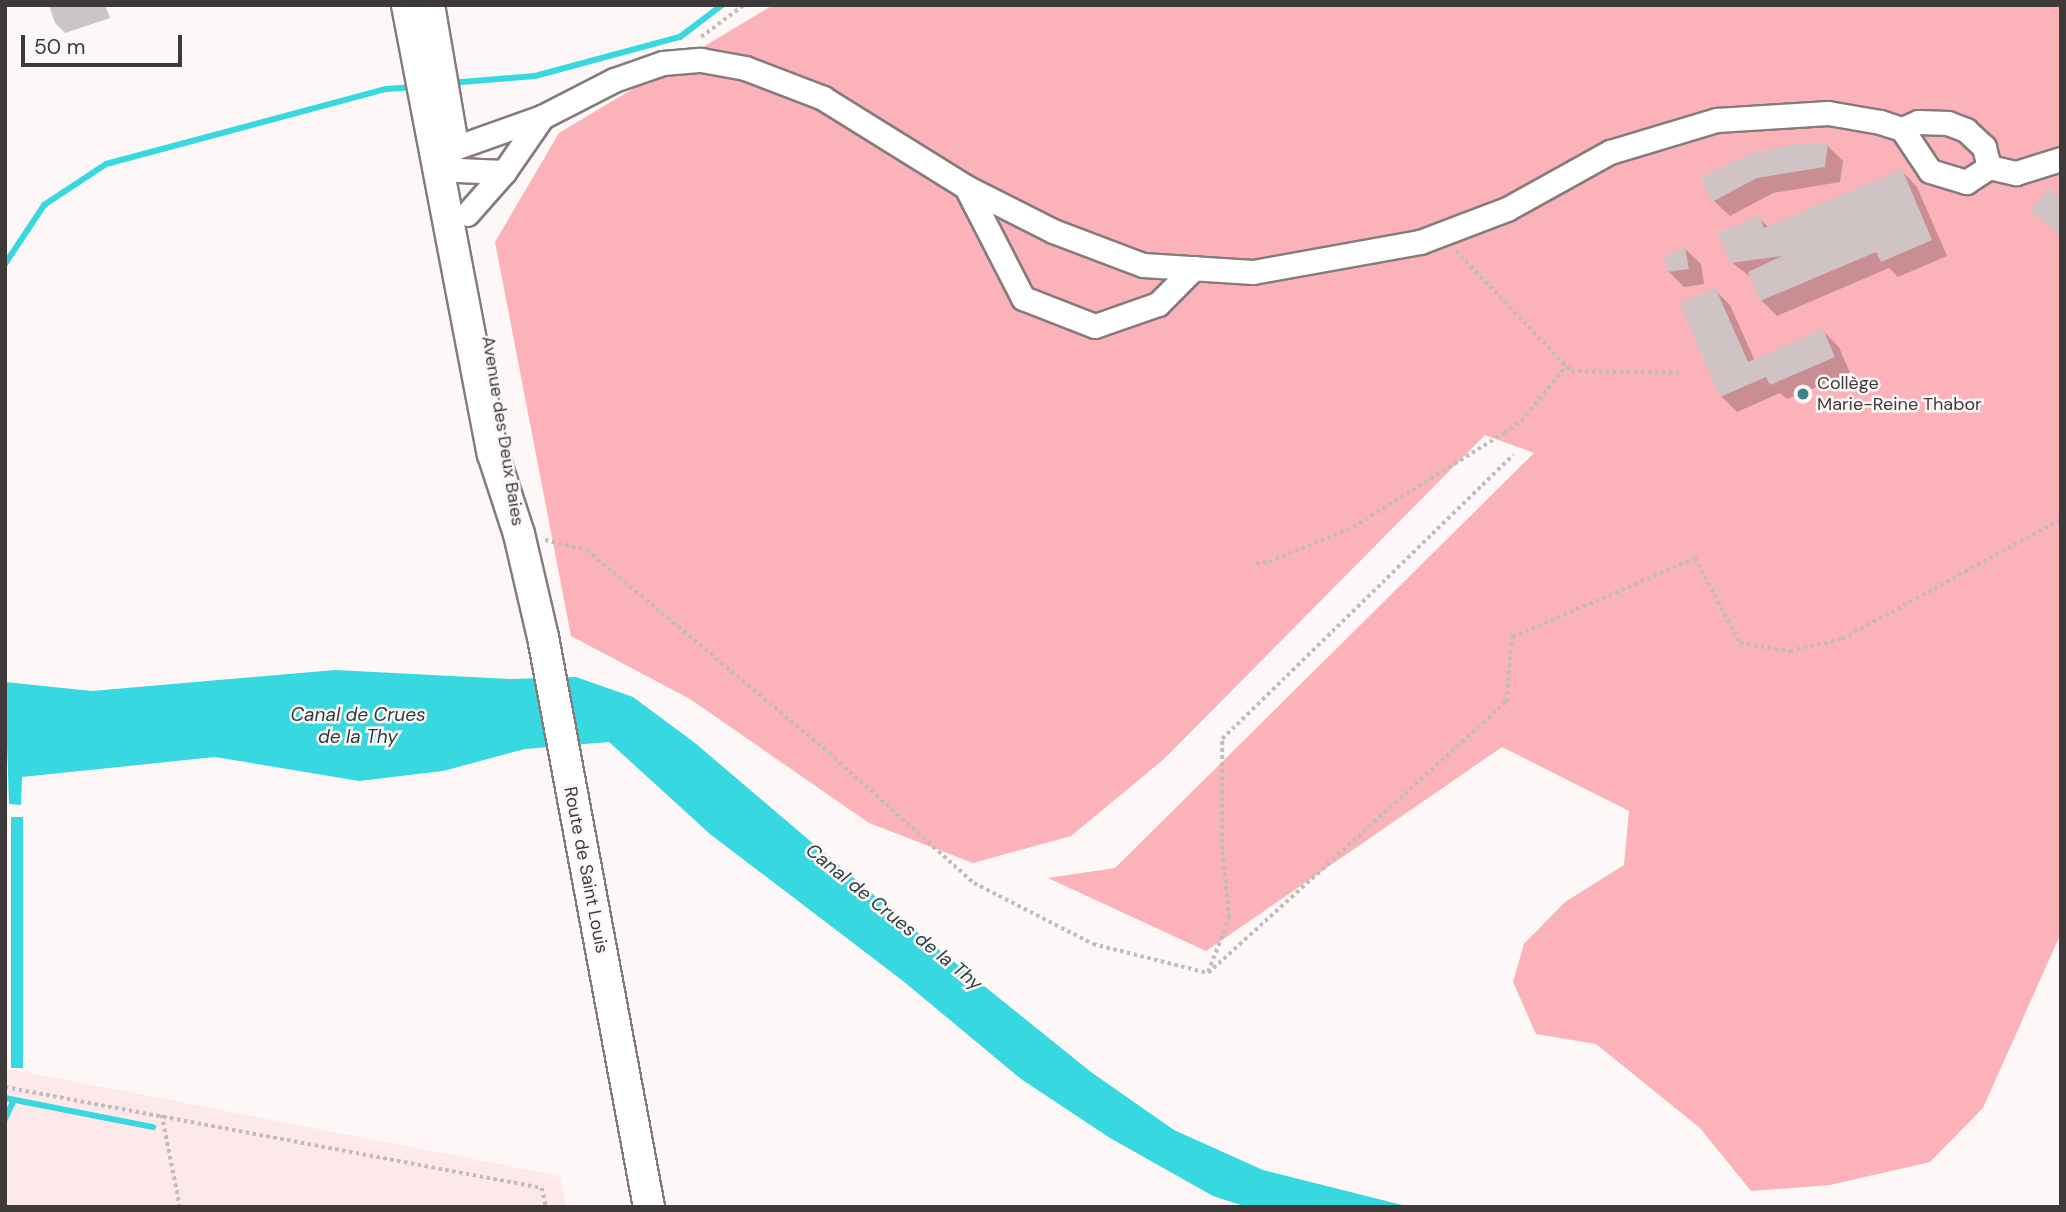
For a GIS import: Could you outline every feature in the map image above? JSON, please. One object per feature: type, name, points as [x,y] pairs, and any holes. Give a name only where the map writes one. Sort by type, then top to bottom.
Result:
[{"type":"main road","name":"Avenue des Deux Baies","points":[[407,5],[428,61],[438,119],[467,214],[519,534]]},
{"type":"main road","name":"Avenue des Deux Baies","points":[[428,61],[429,5]]},
{"type":"main road","name":"Avenue des Deux Baies","points":[[449,158],[493,454],[519,534]]},
{"type":"main road","name":"Route de Saint Louis","points":[[519,534],[543,637],[649,1207]]},
{"type":"street","points":[[449,158],[542,117],[614,80],[663,63],[701,60],[745,68],[824,98],[966,187],[1053,232],[1143,265],[1253,272],[1440,234],[1507,209],[1610,152],[1717,120],[1828,113],[1902,129],[1918,121],[1948,123],[1966,130],[1984,147],[1989,167]]},
{"type":"street","points":[[467,214],[504,173],[542,117]]},
{"type":"street","points":[[1902,129],[1930,171],[1966,182],[1989,167],[2016,173],[2061,159]]},
{"type":"street","points":[[449,158],[504,173]]},
{"type":"street","points":[[966,187],[1023,298],[1095,326],[1158,304],[1194,268]]},
{"type":"path","points":[[663,63],[744,5]]},
{"type":"path","points":[[1440,234],[1571,371],[1679,373]]},
{"type":"path","points":[[1256,563],[1269,562],[1353,527],[1504,433],[1521,421],[1566,366]]},
{"type":"path","points":[[1208,974],[1229,919],[1222,850],[1222,739],[1513,455]]},
{"type":"path","points":[[1208,974],[1506,702],[1512,637],[1695,558],[1740,643],[1790,651],[1842,639],[2061,519]]},
{"type":"path","points":[[519,534],[587,550],[829,753],[974,883],[1093,944],[1208,974]]},
{"type":"path","points":[[5,1087],[542,1188],[546,1207]]},
{"type":"path","points":[[162,1115],[180,1207]]},
{"type":"shaded area","points":[[773,5],[2061,5],[2061,933],[1983,1108],[1930,1162],[1830,1185],[1751,1191],[1700,1128],[1596,1044],[1536,1034],[1513,982],[1524,944],[1565,902],[1624,865],[1629,811],[1502,747],[1206,951],[1048,878],[1115,868],[1534,453],[1485,435],[1164,759],[1071,836],[973,863],[869,823],[690,699],[571,636],[495,242],[559,133]]},
{"type":"shaded area","points":[[5,1068],[560,1176],[566,1207],[5,1207]]},
{"type":"water","name":"Canal de Crues de la Thy","points":[[335,670],[511,679],[576,677],[633,697],[695,743],[922,936],[1091,1072],[1174,1130],[1263,1170],[1410,1207],[1247,1207],[1213,1196],[1110,1138],[1021,1079],[903,981],[710,834],[609,742],[525,749],[443,771],[359,781],[215,757],[22,777],[21,805],[9,804],[5,682],[92,691]]},
{"type":"water","points":[[11,817],[23,817],[23,1068],[11,1068]]},
{"type":"building","points":[[1800,143],[1828,143],[1825,167],[1757,178],[1712,202],[1700,178],[1751,153]]},
{"type":"building","points":[[1902,169],[1932,240],[1881,262],[1876,252],[1760,301],[1748,272],[1782,256],[1730,263],[1717,233],[1759,215],[1764,228]]},
{"type":"building","points":[[2049,188],[2061,198],[2061,236],[2030,211]]},
{"type":"building","points":[[1685,247],[1689,269],[1667,272],[1664,256]]},
{"type":"building","points":[[1715,287],[1748,362],[1823,329],[1835,357],[1770,385],[1766,377],[1720,397],[1679,303]]},
{"type":"waterway","points":[[450,83],[535,76],[680,37],[722,5]]},
{"type":"waterway","points":[[5,264],[44,205],[106,164],[386,89],[415,87]]},
{"type":"waterway","points":[[5,1098],[153,1127]]},
{"type":"waterway","points":[[5,1119],[14,1100]]},
{"type":"place","name":"Collège Marie-Reine Thabor","points":[[1803,394]]}]
